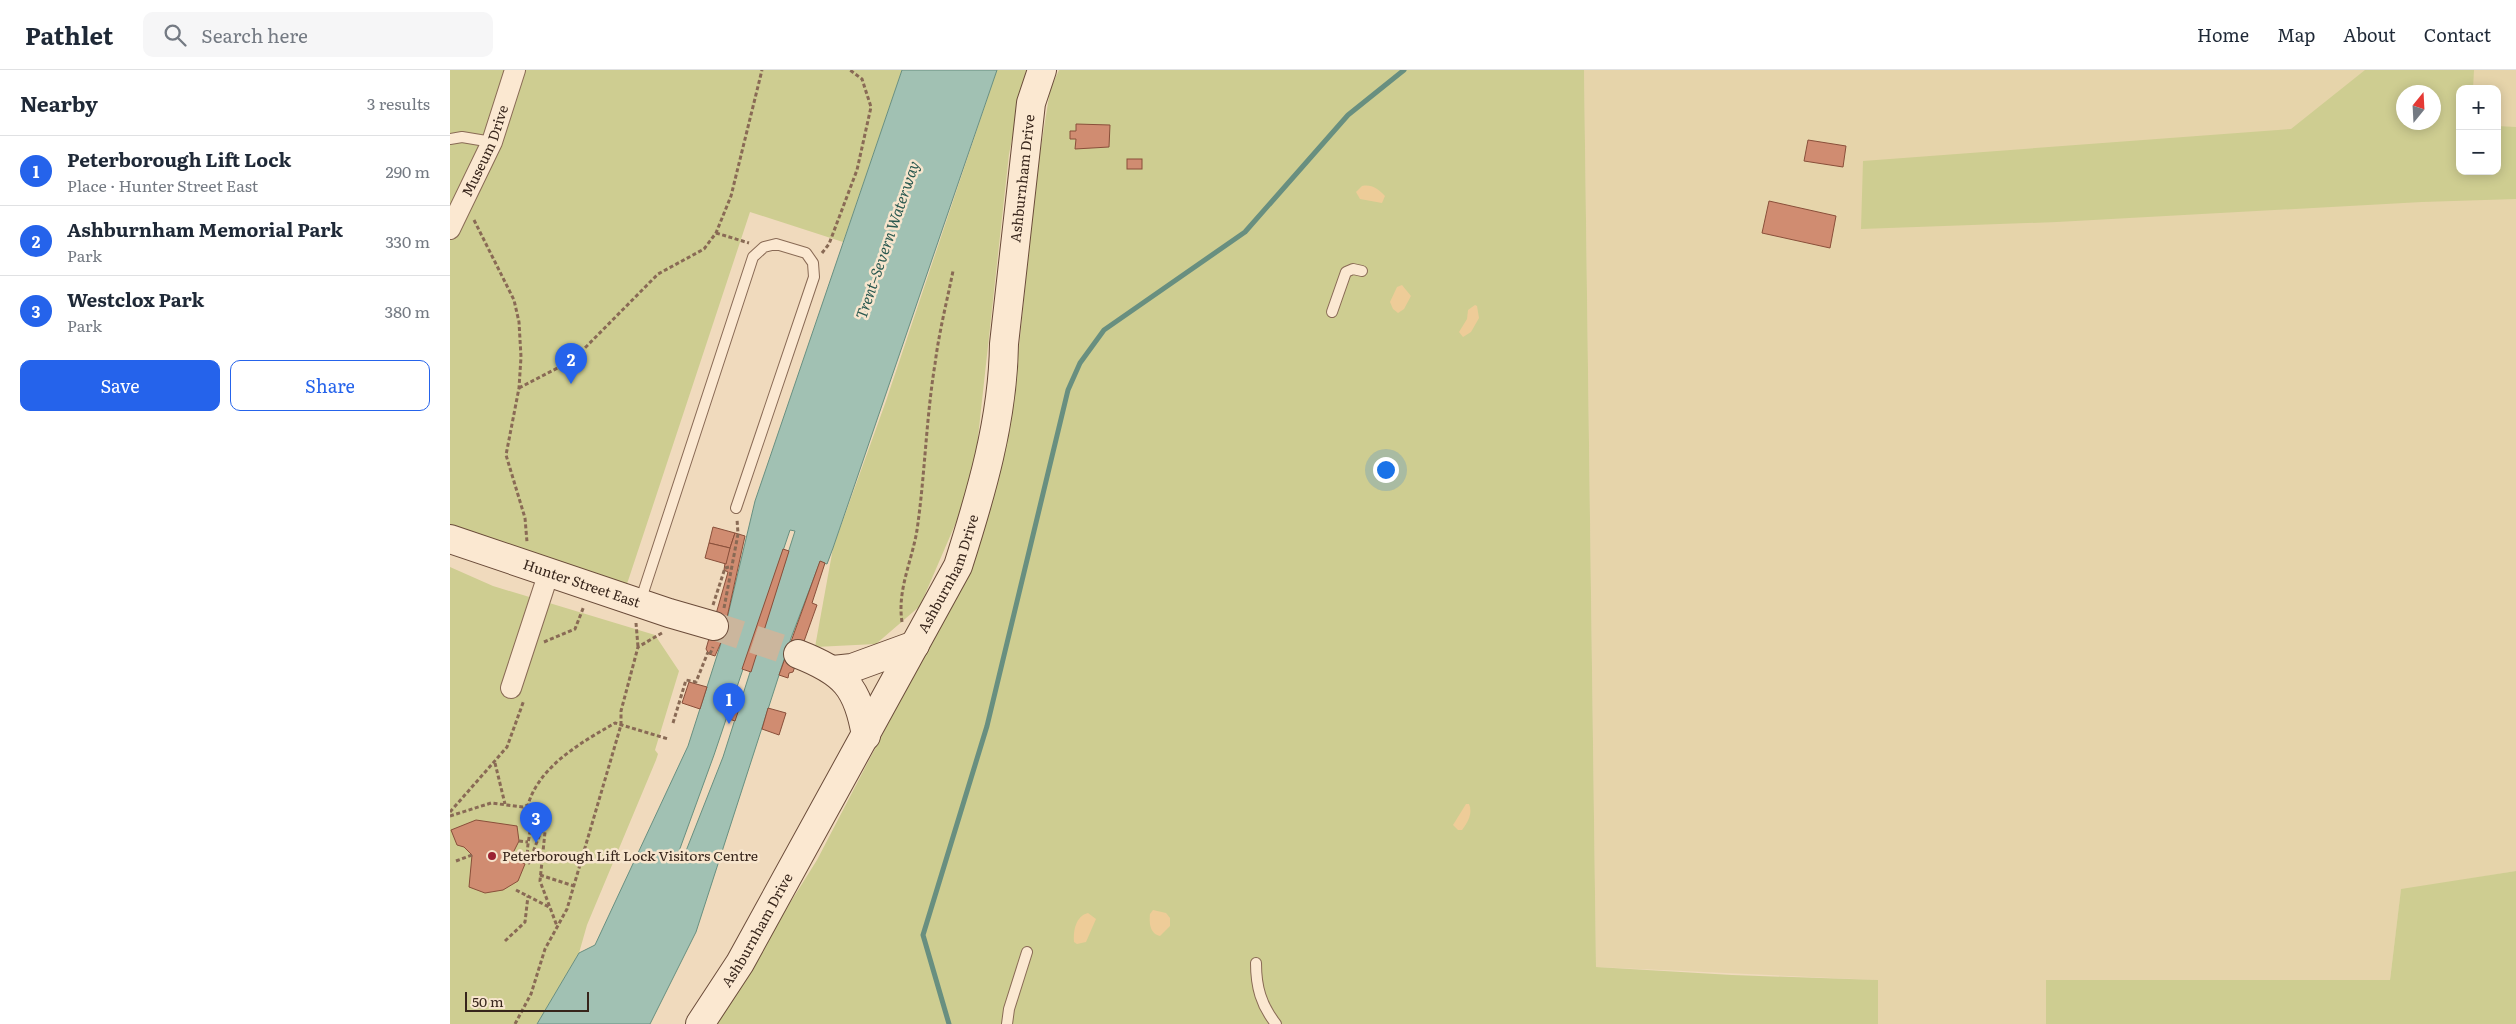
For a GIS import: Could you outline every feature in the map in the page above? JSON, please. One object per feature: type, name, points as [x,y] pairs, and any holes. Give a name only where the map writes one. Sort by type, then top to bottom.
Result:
[{"type":"street","name":"Museum Drive","points":[[450,229],[492,142],[514,70]]},
{"type":"street","name":"Ashburnham Drive","points":[[700,1024],[740,963],[866,736],[911,646],[958,566],[980,498],[1004,374],[1004,344],[1031,103],[1042,70]]},
{"type":"street","name":"Hunter Street East","points":[[450,539],[669,613],[718,625]]},
{"type":"street","points":[[511,688],[538,569]]},
{"type":"street","points":[[833,670],[852,668],[911,646]]},
{"type":"street","points":[[798,654],[833,670],[849,686],[857,700],[866,736]]},
{"type":"lane","points":[[450,139],[462,137],[492,142]]},
{"type":"lane","points":[[640,603],[753,257],[764,247],[776,244],[806,253],[813,263],[814,277],[736,508]]},
{"type":"lane","points":[[1332,312],[1346,272],[1353,269],[1362,270]]},
{"type":"lane","points":[[1007,1024],[1009,1009],[1027,952]]},
{"type":"lane","points":[[1256,963],[1258,992],[1265,1010],[1276,1024]]},
{"type":"path","points":[[519,388],[573,360],[658,274],[704,249],[716,233],[731,196],[762,70]]},
{"type":"path","points":[[813,263],[829,244],[853,179],[871,107],[862,80],[850,70]]},
{"type":"path","points":[[476,222],[515,303],[522,357],[519,388],[506,455],[538,569]]},
{"type":"path","points":[[716,233],[764,247]]},
{"type":"path","points":[[911,646],[900,608],[908,563],[916,533],[925,474],[934,364],[953,270]]},
{"type":"path","points":[[673,723],[686,680],[696,682],[709,653],[718,625],[732,573],[730,568],[738,529],[736,508]]},
{"type":"path","points":[[717,594],[725,568],[730,568]]},
{"type":"path","points":[[515,1024],[531,994],[539,962],[567,909],[622,725],[621,711],[638,647],[663,632],[669,613]]},
{"type":"path","points":[[557,926],[540,875],[545,832],[541,831],[529,863],[526,854],[532,814],[528,805],[531,795],[555,764],[595,734],[615,723],[668,739]]},
{"type":"path","points":[[495,763],[505,804]]},
{"type":"path","points":[[450,816],[491,803],[523,807],[528,805]]},
{"type":"path","points":[[519,842],[528,842]]},
{"type":"path","points":[[456,860],[472,856]]},
{"type":"path","points":[[540,875],[574,886]]},
{"type":"path","points":[[516,890],[550,908]]},
{"type":"path","points":[[505,941],[524,922],[528,896]]},
{"type":"shaded area","points":[[450,70],[902,70],[843,242],[750,212],[627,584],[450,525]]},
{"type":"shaded area","points":[[997,70],[1026,70],[1009,154],[973,483],[920,606],[876,644],[815,647],[833,548],[886,401]]},
{"type":"shaded area","points":[[1059,70],[1584,70],[1596,967],[1732,975],[1878,980],[1878,1024],[714,1024],[817,860],[931,641],[990,510],[1019,347],[1037,172],[1050,90]]},
{"type":"shaded area","points":[[1584,70],[2516,70],[2516,871],[2401,890],[2390,980],[2046,980],[2046,1024],[1878,1024],[1877,980],[1596,967]]},
{"type":"shaded area","points":[[2365,70],[2474,70],[2473,85],[2456,85],[2456,175],[2501,175],[2501,126],[2516,127],[2516,199],[2422,202],[2057,222],[1861,229],[1863,161],[2291,129]]},
{"type":"shaded area","points":[[450,567],[493,586],[655,635],[679,671],[655,750],[658,754],[656,760],[587,925],[579,953],[537,1024],[450,1024]]},
{"type":"shaded area","points":[[2516,871],[2516,1024],[2046,1024],[2046,980],[2390,980],[2401,889]]},
{"type":"sand","points":[[1362,186],[1372,186],[1380,191],[1385,196],[1382,203],[1360,199],[1356,192]]},
{"type":"sand","points":[[1402,285],[1411,296],[1404,309],[1398,313],[1393,309],[1390,302],[1397,287]]},
{"type":"sand","points":[[1475,305],[1477,306],[1479,318],[1471,332],[1463,337],[1459,332],[1467,319],[1468,310]]},
{"type":"sand","points":[[1466,804],[1469,804],[1470,807],[1469,817],[1462,830],[1458,830],[1453,825]]},
{"type":"sand","points":[[1153,910],[1166,913],[1170,918],[1170,926],[1160,936],[1154,933],[1151,928],[1150,914]]},
{"type":"sand","points":[[1088,913],[1096,919],[1086,942],[1077,944],[1074,942],[1076,924],[1081,917]]},
{"type":"water","name":"Trent–Severn Waterway","points":[[902,70],[997,70],[833,548],[827,564],[820,562],[791,638],[696,932],[650,1024],[537,1024],[579,953],[595,945],[688,746],[722,640],[755,501]],"holes":[[[790,530],[795,531],[723,757],[684,856],[678,854],[714,755]]]},
{"type":"building","points":[[1076,124],[1110,125],[1109,147],[1075,149],[1076,139],[1070,139],[1070,131],[1076,131]]},
{"type":"building","points":[[1808,140],[1846,146],[1843,167],[1804,161]]},
{"type":"building","points":[[1127,159],[1142,159],[1142,169],[1127,169]]},
{"type":"building","points":[[1769,201],[1836,216],[1830,248],[1762,233]]},
{"type":"building","points":[[713,527],[735,533],[730,548],[709,543]]},
{"type":"building","points":[[735,533],[745,536],[722,640],[715,656],[709,654],[706,649],[728,572],[724,570],[725,563]]},
{"type":"building","points":[[709,543],[730,548],[726,564],[705,558]]},
{"type":"building","points":[[783,549],[789,551],[751,672],[742,669]]},
{"type":"building","points":[[820,561],[825,563],[812,603],[817,605],[793,672],[789,673],[788,678],[779,675]]},
{"type":"building","points":[[689,682],[707,687],[700,709],[682,703]]},
{"type":"building","points":[[733,697],[742,700],[735,721],[726,718]]},
{"type":"building","points":[[768,708],[786,713],[779,735],[762,729]]},
{"type":"building","name":"Peterborough Lift Lock Visitors Centre","points":[[476,820],[517,826],[519,841],[511,857],[525,864],[518,881],[503,890],[485,893],[469,887],[472,855],[464,847],[457,845],[451,830]]},
{"type":"waterway","points":[[949,1024],[923,935],[987,726],[1068,390],[1080,363],[1104,330],[1245,232],[1348,115],[1404,70]]},
{"type":"tunnel","points":[[714,626],[798,654]]},
{"type":"place","name":"Ashburnham Memorial Park","points":[[571,384]]},
{"type":"place","name":"Peterborough Lift Lock","points":[[729,724]]},
{"type":"place","name":"Westclox Park","points":[[536,843]]},
{"type":"place","name":"Peterborough Lift Lock Visitors Centre","points":[[492,856]]}]
